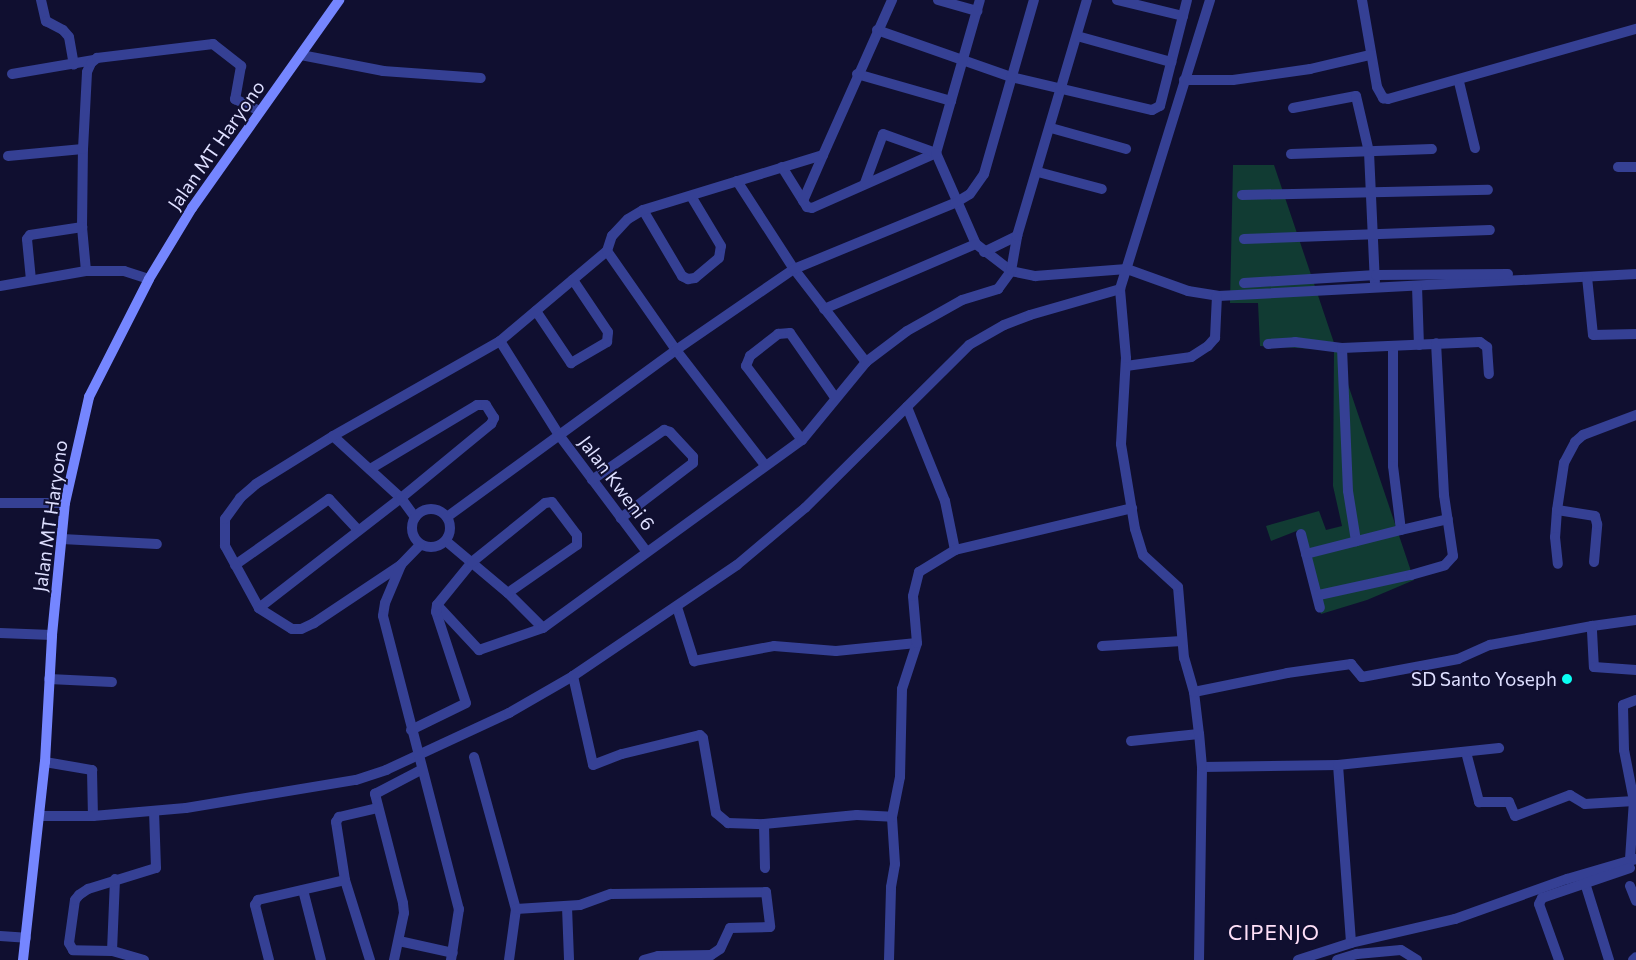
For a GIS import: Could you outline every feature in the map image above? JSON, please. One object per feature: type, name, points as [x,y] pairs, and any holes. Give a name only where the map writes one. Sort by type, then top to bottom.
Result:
[{"type":"main road","name":"Jalan MT Haryono","points":[[23,960],[45,762],[52,635],[66,503],[89,397],[149,279],[192,208],[338,0]]},
{"type":"street","points":[[41,0],[46,21],[63,30],[69,37],[74,65]]},
{"type":"street","points":[[803,201],[857,74],[892,0]]},
{"type":"street","points":[[938,0],[977,11]]},
{"type":"street","points":[[980,0],[936,153],[956,203],[976,244],[1011,272],[1059,277],[1128,269],[1188,291],[1217,296],[1636,274]]},
{"type":"street","points":[[447,518],[676,350],[794,269],[956,203],[970,194],[984,174],[1034,0]]},
{"type":"street","points":[[437,606],[479,650],[543,628],[765,465],[802,440],[866,362],[941,310],[998,289],[1011,272],[1017,236],[1038,172],[1087,0]]},
{"type":"street","points":[[1117,0],[1182,16]]},
{"type":"street","points":[[877,30],[1011,77],[1152,110],[1160,106],[1187,0]]},
{"type":"street","points":[[1199,960],[1202,767],[1199,734],[1194,692],[1182,641],[1178,587],[1143,555],[1132,508],[1121,444],[1126,366],[1120,289],[1128,269],[1184,80],[1210,0]]},
{"type":"street","points":[[1362,0],[1370,55],[1383,98],[1459,82],[1636,29]]},
{"type":"street","points":[[1077,36],[1171,62]]},
{"type":"street","points":[[12,74],[74,65],[94,60],[213,44],[241,66],[235,99],[260,111]]},
{"type":"street","points":[[301,55],[383,71],[481,78]]},
{"type":"street","points":[[1184,80],[1233,80],[1370,55]]},
{"type":"street","points":[[86,271],[82,227],[83,149],[86,72],[94,60]]},
{"type":"street","points":[[857,74],[951,101]]},
{"type":"street","points":[[1459,82],[1475,148]]},
{"type":"street","points":[[1293,108],[1356,96],[1370,152],[1375,288]]},
{"type":"street","points":[[1051,128],[1126,149]]},
{"type":"street","points":[[865,183],[880,137],[884,134],[936,153]]},
{"type":"street","points":[[8,156],[83,149]]},
{"type":"street","points":[[1291,154],[1432,149]]},
{"type":"street","points":[[782,167],[803,201],[812,208],[936,153]]},
{"type":"street","points":[[420,545],[401,565],[301,630],[282,626],[259,608],[235,565],[223,537],[225,519],[232,508],[256,484],[333,436],[500,341],[607,251],[618,228],[643,210],[823,154]]},
{"type":"street","points":[[1618,168],[1636,167]]},
{"type":"street","points":[[1038,172],[1102,189]]},
{"type":"street","points":[[737,181],[794,269],[866,362]]},
{"type":"street","points":[[1242,195],[1488,190]]},
{"type":"street","points":[[643,210],[682,276],[688,279],[694,278],[719,258],[721,246],[691,196]]},
{"type":"street","points":[[31,280],[27,239],[30,235],[82,227]]},
{"type":"street","points":[[1244,238],[1490,230]]},
{"type":"street","points":[[984,252],[1017,236]]},
{"type":"street","points":[[824,309],[976,244]]},
{"type":"street","points":[[607,251],[676,350],[765,465]]},
{"type":"street","points":[[0,286],[86,271],[124,271],[149,279]]},
{"type":"street","points":[[1244,283],[1376,275],[1508,274]]},
{"type":"street","points":[[1586,277],[1593,335],[1636,334]]},
{"type":"street","points":[[536,311],[571,363],[607,342],[608,332],[573,280]]},
{"type":"street","points":[[1417,286],[1419,345]]},
{"type":"street","points":[[39,816],[93,816],[154,811],[306,791],[356,780],[418,756],[510,713],[573,676],[737,565],[804,508],[969,345],[1004,325],[1120,289]]},
{"type":"street","points":[[1126,366],[1191,357],[1208,346],[1214,338],[1217,296]]},
{"type":"street","points":[[802,440],[746,366],[750,356],[778,334],[790,334],[836,399]]},
{"type":"street","name":"Jalan Kweni 6","points":[[500,341],[559,435],[647,552]]},
{"type":"street","points":[[1268,344],[1295,342],[1342,348],[1484,344],[1489,374]]},
{"type":"street","points":[[1319,596],[1445,565],[1453,556],[1448,519],[1436,344]]},
{"type":"street","points":[[1393,347],[1393,466],[1401,530]]},
{"type":"street","points":[[1342,348],[1348,491],[1356,541]]},
{"type":"street","points":[[259,608],[401,498],[491,424],[494,418],[486,405],[477,405],[370,469]]},
{"type":"street","points":[[907,408],[945,501],[955,550]]},
{"type":"street","points":[[1558,564],[1554,537],[1564,463],[1575,442],[1616,420],[1636,415]]},
{"type":"street","points":[[592,480],[664,430],[670,432],[693,457],[693,463],[621,518]]},
{"type":"street","points":[[333,436],[401,498],[415,517],[412,532],[420,545],[434,548],[446,541],[450,529],[447,518],[431,509],[415,517]]},
{"type":"street","points":[[235,565],[329,499],[358,530]]},
{"type":"street","points":[[0,502],[66,503]]},
{"type":"street","points":[[411,730],[466,703],[436,612],[437,606],[472,562],[545,503],[552,502],[577,535],[577,545],[508,593]]},
{"type":"street","points":[[889,960],[891,887],[895,864],[892,817],[900,777],[902,690],[917,643],[913,596],[919,572],[955,550],[1132,508]]},
{"type":"street","points":[[1557,510],[1595,516],[1597,524],[1594,562]]},
{"type":"street","points":[[1306,554],[1448,519]]},
{"type":"street","points":[[1301,534],[1319,596],[1320,608]]},
{"type":"street","points":[[62,540],[157,544]]},
{"type":"street","points":[[446,541],[508,593],[543,628]]},
{"type":"street","points":[[399,941],[452,957],[459,909],[421,770],[383,616],[385,603],[401,565]]},
{"type":"street","points":[[677,606],[694,661],[774,646],[836,652],[917,643]]},
{"type":"street","points":[[1194,692],[1287,673],[1351,664],[1362,677],[1458,658],[1490,646],[1592,626],[1636,620]]},
{"type":"street","points":[[1592,626],[1594,667],[1636,670]]},
{"type":"street","points":[[0,633],[52,635]]},
{"type":"street","points":[[1102,646],[1182,641]]},
{"type":"street","points":[[573,676],[593,765],[622,754],[700,736],[703,738],[716,813],[728,823],[764,824],[857,815],[892,817]]},
{"type":"street","points":[[49,679],[112,682]]},
{"type":"street","points":[[1632,862],[1634,801],[1622,729],[1624,703],[1636,700]]},
{"type":"street","points":[[1131,741],[1199,734]]},
{"type":"street","points":[[1202,767],[1338,765],[1499,748]]},
{"type":"street","points":[[1466,752],[1479,802],[1509,802],[1515,816],[1570,795],[1585,804],[1634,801]]},
{"type":"street","points":[[474,757],[516,910],[508,960]]},
{"type":"street","points":[[45,762],[92,770],[93,816]]},
{"type":"street","points":[[1338,765],[1351,943]]},
{"type":"street","points":[[394,960],[399,941],[403,903],[375,794],[421,770]]},
{"type":"street","points":[[370,960],[345,880],[337,819],[378,808]]},
{"type":"street","points":[[144,960],[112,951],[73,950],[69,943],[75,900],[88,889],[115,879],[150,873],[156,868],[154,811]]},
{"type":"street","points":[[764,824],[765,868]]},
{"type":"street","points":[[1298,960],[1351,943],[1455,919],[1632,862]]},
{"type":"street","points":[[1559,960],[1540,901],[1632,862]]},
{"type":"street","points":[[112,951],[115,879]]},
{"type":"street","points":[[269,960],[255,905],[258,900],[345,880]]},
{"type":"street","points":[[1585,883],[1609,960]]},
{"type":"street","points":[[1630,886],[1636,901]]},
{"type":"street","points":[[303,890],[321,960]]},
{"type":"street","points":[[516,910],[567,907],[611,894],[766,892],[770,927],[730,928],[720,950],[711,955],[649,959]]},
{"type":"street","points":[[567,907],[569,960]]},
{"type":"street","points":[[0,936],[26,938]]},
{"type":"street","points":[[1337,960],[1406,951],[1417,960]]},
{"type":"street","points":[[1633,960],[1636,957]]},
{"type":"green space","points":[[1233,165],[1274,165],[1414,580],[1367,600],[1321,614],[1299,530],[1271,541],[1266,526],[1319,511],[1326,530],[1342,526],[1333,486],[1334,350],[1260,346],[1258,303],[1230,303]]},
{"type":"place","name":"SD Santo Yoseph","points":[[1567,679]]},
{"type":"district","name":"CIPENJO","points":[[1274,932]]}]
